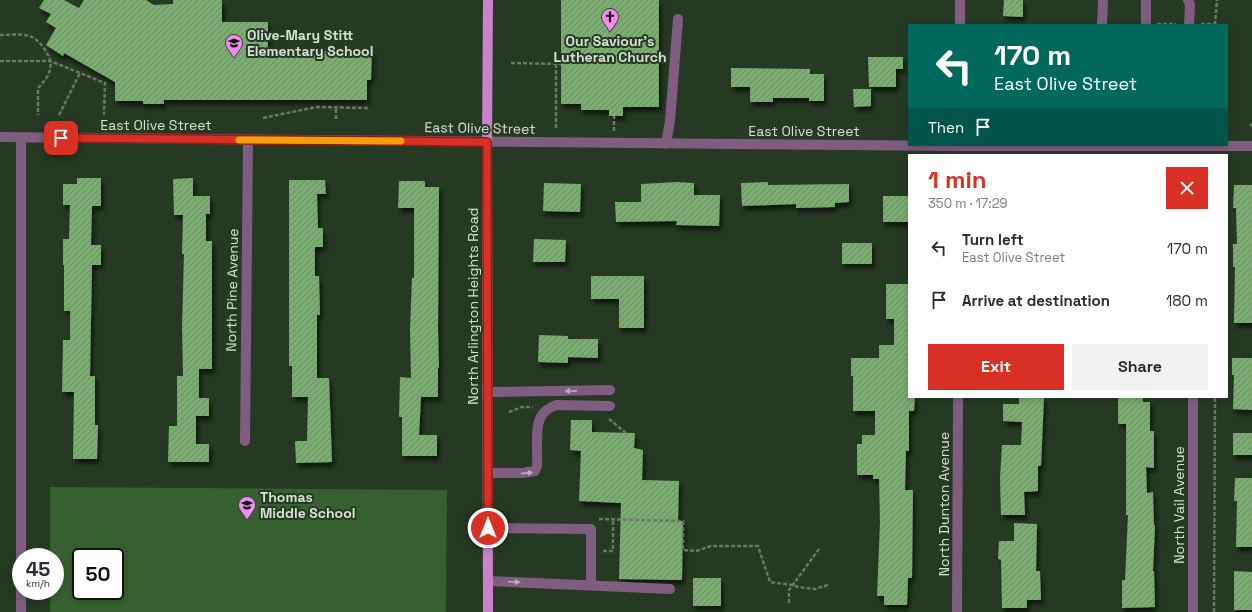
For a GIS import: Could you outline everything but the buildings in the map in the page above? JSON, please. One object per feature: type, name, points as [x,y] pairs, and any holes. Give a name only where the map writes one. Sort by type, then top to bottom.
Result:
[{"type":"main road","name":"North Arlington Heights Road","points":[[488,0],[488,612]]},
{"type":"street","points":[[960,0],[960,24]]},
{"type":"street","points":[[1102,24],[1103,0]]},
{"type":"street","points":[[1146,0],[1146,24]]},
{"type":"street","points":[[1189,24],[1192,2]]},
{"type":"street","points":[[666,144],[670,121],[678,19]]},
{"type":"street","name":"East Olive Street","points":[[0,137],[666,144],[960,149],[1192,149],[1252,146]]},
{"type":"street","points":[[21,548],[22,138]]},
{"type":"street","name":"North Pine Avenue","points":[[244,441],[248,140]]},
{"type":"street","points":[[488,392],[610,390]]},
{"type":"street","name":"North Dunton Avenue","points":[[957,612],[958,398]]},
{"type":"street","name":"North Vail Avenue","points":[[1193,398],[1193,612]]},
{"type":"street","points":[[488,473],[522,474],[535,471],[537,466],[539,420],[543,413],[549,408],[556,405],[610,406]]},
{"type":"street","points":[[488,528],[591,529],[591,586]]},
{"type":"street","points":[[488,581],[670,589]]},
{"type":"street","points":[[21,600],[21,612]]},
{"type":"path","points":[[1215,24],[1217,0]]},
{"type":"path","points":[[0,35],[31,36],[44,47],[49,55],[50,71],[45,82],[38,88],[38,115]]},
{"type":"path","points":[[0,61],[50,61],[105,83],[104,115]]},
{"type":"path","points":[[511,63],[561,64]]},
{"type":"path","points":[[556,64],[556,143]]},
{"type":"path","points":[[59,115],[80,73]]},
{"type":"path","points":[[263,118],[316,107],[369,108]]},
{"type":"path","points":[[336,107],[336,119]]},
{"type":"path","points":[[614,116],[614,121]]},
{"type":"path","points":[[1214,612],[1215,398]]},
{"type":"path","points":[[591,529],[599,519],[683,521],[683,550],[696,551],[711,546],[758,546],[770,582],[814,589],[828,585]]},
{"type":"path","points":[[591,550],[613,551],[613,520]]},
{"type":"path","points":[[789,603],[789,590],[819,549]]},
{"type":"green space","name":"Thomas Middle School","points":[[50,487],[447,490],[446,612],[50,612],[50,600],[64,600],[64,548],[50,548]]},
{"type":"slow traffic","points":[[239,140],[401,141]]},
{"type":"place","name":"Our Saviour's Lutheran Church","points":[[610,32]]},
{"type":"place","name":"Olive-Mary Stitt Elementary School","points":[[234,58]]},
{"type":"place","name":"Thomas Middle School","points":[[247,520]]},
{"type":"route","points":[[61,138],[487,142],[488,528]]}]
